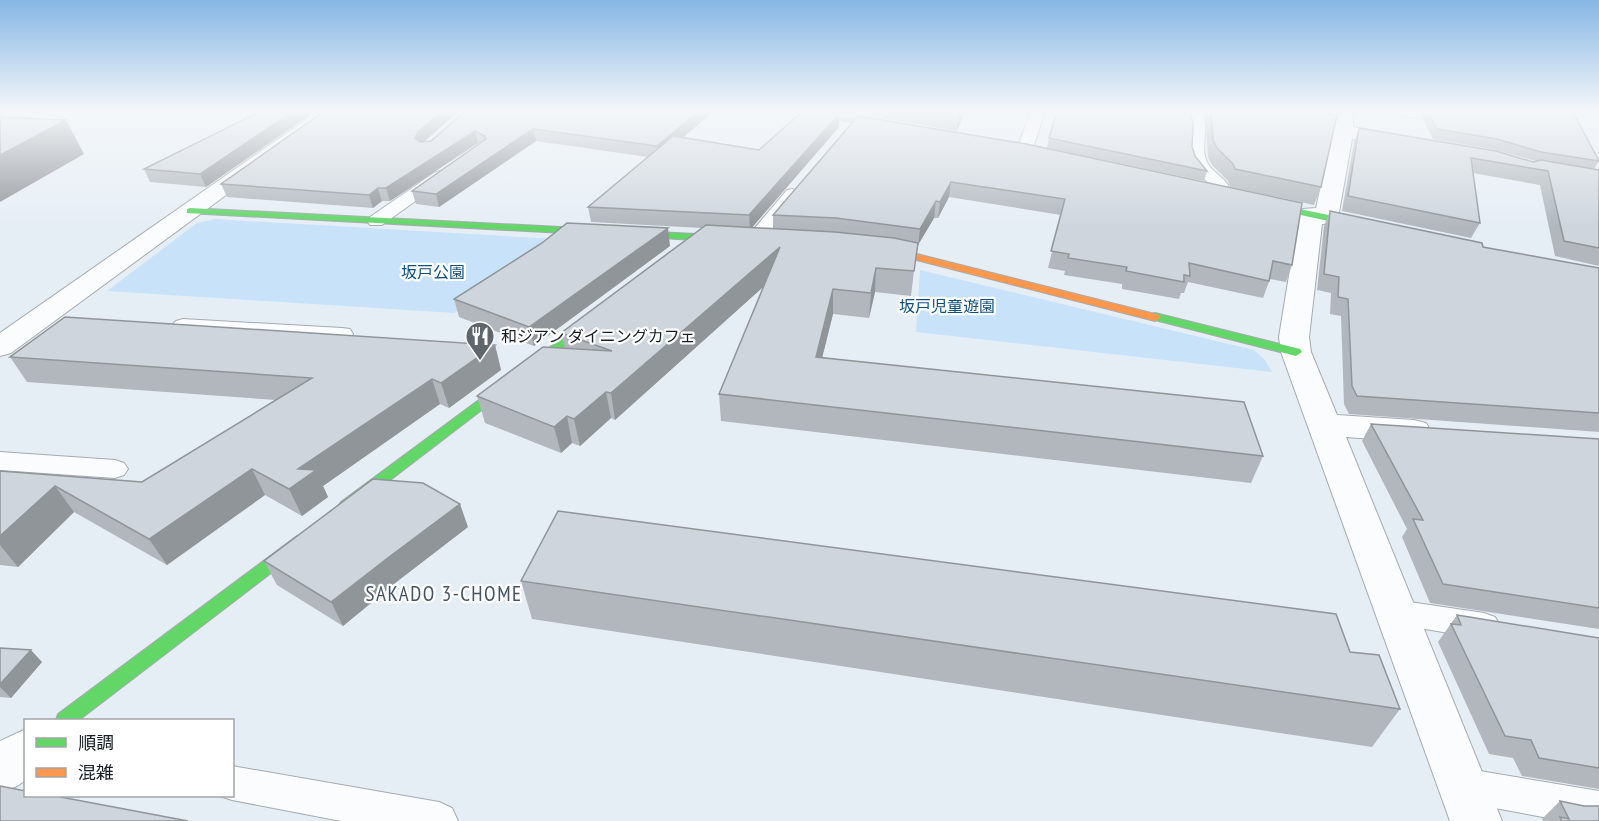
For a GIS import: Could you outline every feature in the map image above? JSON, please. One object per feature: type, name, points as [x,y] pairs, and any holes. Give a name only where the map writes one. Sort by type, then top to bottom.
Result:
[{"type":"street","points":[[0,347],[275,150]]},
{"type":"street","points":[[1336,150],[1319,216],[1294,337],[1296,352],[1469,803]]},
{"type":"street","points":[[1223,196],[1383,230]]},
{"type":"street","points":[[190,211],[760,241]]},
{"type":"street","points":[[682,252],[701,238]]},
{"type":"street","points":[[858,248],[893,251],[1296,352]]},
{"type":"street","points":[[336,514],[606,309]]},
{"type":"street","points":[[1323,424],[1450,434]]},
{"type":"street","points":[[66,719],[318,528]]},
{"type":"street","points":[[0,770],[24,752]]},
{"type":"lane","points":[[1196,150],[1201,166],[1220,185],[1223,196]]},
{"type":"lane","points":[[376,220],[451,169]]},
{"type":"lane","points":[[760,241],[804,181]]},
{"type":"lane","points":[[41,317],[76,318]]},
{"type":"lane","points":[[157,323],[342,334]]},
{"type":"lane","points":[[0,461],[115,470]]},
{"type":"lane","points":[[1396,612],[1509,630]]},
{"type":"lane","points":[[0,742],[24,745]]},
{"type":"lane","points":[[234,783],[439,821]]},
{"type":"lane","points":[[1469,803],[1599,809]]},
{"type":"green space","name":"坂戸公園","points":[[215,219],[573,240],[454,313],[107,291],[197,223]]},
{"type":"green space","name":"坂戸児童遊園","points":[[920,270],[1254,350],[1264,359],[1272,372],[916,332]]},
{"type":"building","points":[[182,150],[235,150],[200,174],[144,169]]},
{"type":"building","points":[[269,150],[445,150],[386,188],[378,188],[369,195],[221,184]]},
{"type":"building","points":[[470,150],[501,150],[436,194],[412,191]]},
{"type":"building","points":[[656,150],[807,150],[749,215],[588,207]]},
{"type":"building","points":[[829,150],[1056,150],[1302,203],[1292,265],[1273,261],[1269,281],[1189,263],[1190,276],[1184,275],[1184,282],[1126,271],[1127,267],[1068,258],[1069,254],[1051,251],[1065,199],[951,182],[940,202],[936,201],[920,229],[836,218],[773,215]]},
{"type":"building","points":[[1108,150],[1193,150],[1207,171]]},
{"type":"building","points":[[1219,150],[1329,150],[1321,187],[1235,169]]},
{"type":"building","points":[[1355,150],[1492,150],[1533,162],[1541,160],[1599,170],[1599,248],[1564,241],[1548,171],[1471,158],[1480,223],[1348,196]]},
{"type":"building","points":[[1535,150],[1593,150],[1599,161]]},
{"type":"building","points":[[1330,211],[1482,243],[1483,247],[1599,268],[1599,413],[1357,396],[1352,386],[1348,299],[1338,297],[1339,277],[1324,274]]},
{"type":"building","points":[[567,223],[668,228],[529,327],[454,299],[542,243]]},
{"type":"building","points":[[706,225],[835,232],[894,238],[918,243],[914,271],[876,268],[871,293],[833,289],[816,357],[1244,402],[1263,456],[719,394],[780,247],[611,393],[606,392],[574,419],[567,416],[554,427],[477,396],[543,347],[612,351],[561,333]]},
{"type":"building","points":[[65,317],[495,345],[441,383],[432,379],[298,469],[316,470],[289,489],[252,469],[149,539],[55,486],[0,536],[0,471],[142,482],[312,378],[10,357]]},
{"type":"building","points":[[1371,424],[1599,439],[1599,608],[1443,584],[1413,519],[1423,520]]},
{"type":"building","points":[[373,479],[423,483],[460,504],[331,602],[264,561]]},
{"type":"building","points":[[558,511],[1336,614],[1350,652],[1379,655],[1400,709],[521,581]]},
{"type":"building","points":[[1457,615],[1599,638],[1599,768],[1539,758],[1531,740],[1505,736],[1451,624],[1461,625]]},
{"type":"building","points":[[0,648],[31,650],[0,684]]},
{"type":"building","points":[[0,786],[24,791],[24,797],[61,797],[188,821],[0,821]]},
{"type":"building","points":[[1560,801],[1584,806],[1599,806],[1599,821],[1562,821],[1560,817],[1569,819]]},
{"type":"traffic: fast","points":[[1257,203],[1371,227]]},
{"type":"traffic: fast","points":[[190,211],[734,239]]},
{"type":"traffic: fast","points":[[346,506],[599,315]]},
{"type":"traffic: fast","points":[[1155,317],[1296,352]]},
{"type":"traffic: fast","points":[[66,719],[303,540]]},
{"type":"traffic: slow","points":[[872,249],[893,251],[1155,317]]},
{"type":"place","name":"和ジアン ダイニングカフェ","points":[[480,362]]},
{"type":"district","name":"SAKADO 3-CHOME","points":[[444,593]]}]
